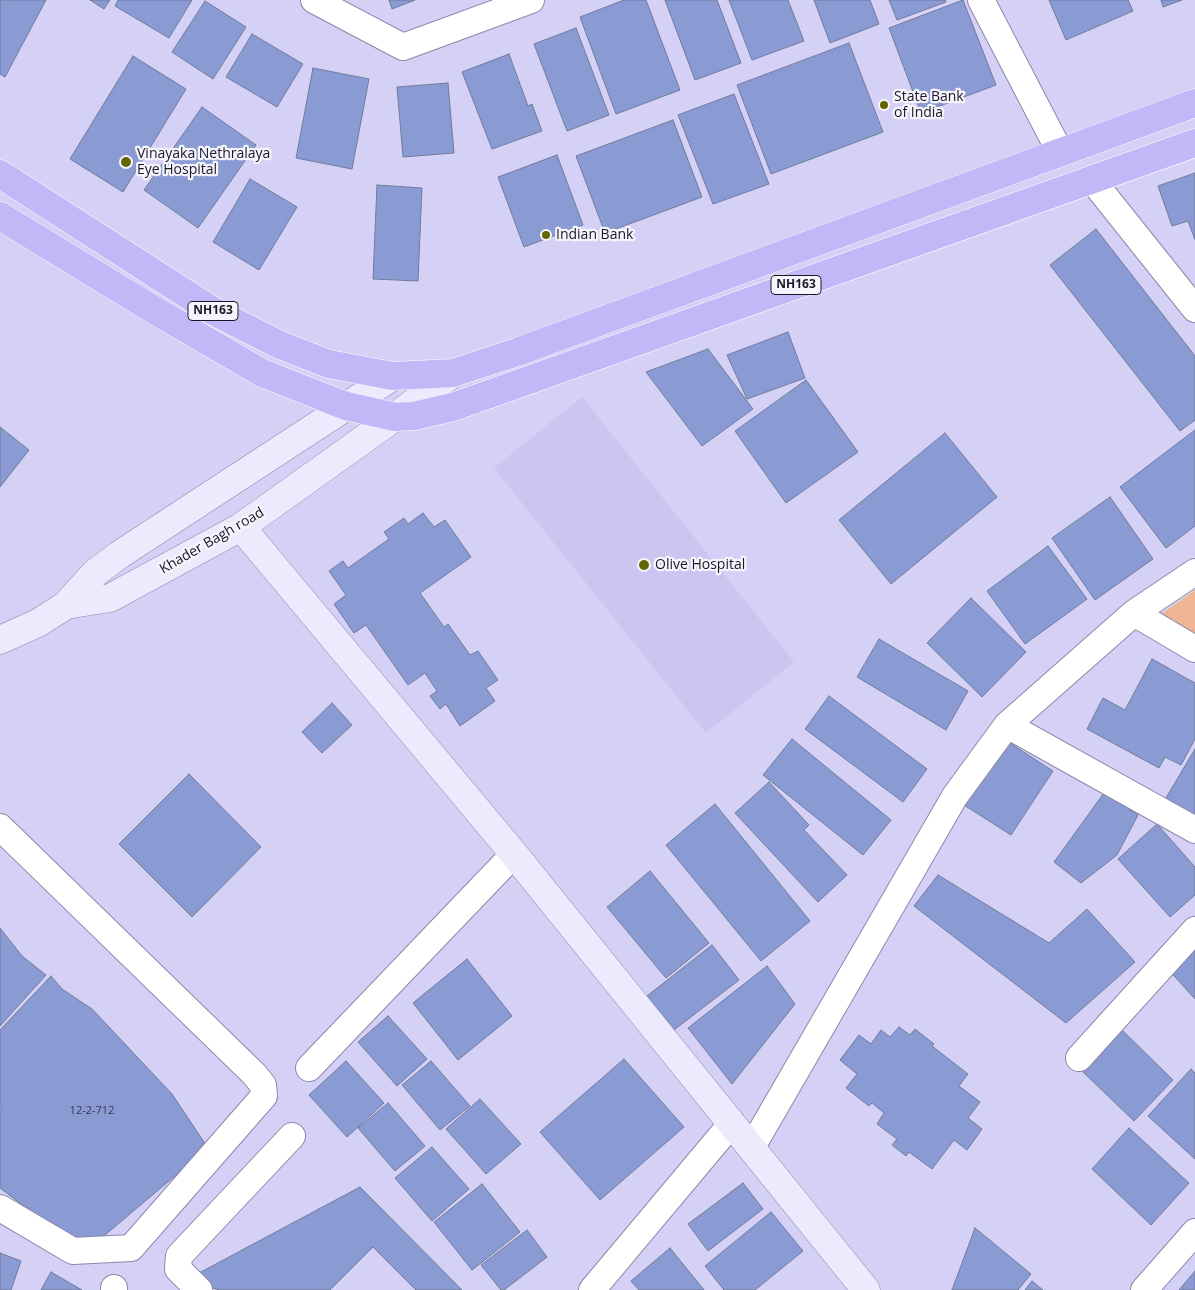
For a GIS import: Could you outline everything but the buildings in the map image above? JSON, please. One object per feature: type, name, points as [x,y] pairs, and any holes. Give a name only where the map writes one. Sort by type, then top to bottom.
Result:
[{"type":"highway","name":"NH163","points":[[0,174],[229,319],[280,345],[329,364],[393,376],[452,373],[527,348],[1195,102]]},
{"type":"highway","name":"NH163","points":[[0,216],[262,373],[346,406],[395,417],[414,416],[453,407],[1195,143]]},
{"type":"street","points":[[314,0],[403,47],[531,0]]},
{"type":"street","points":[[981,0],[1060,152]]},
{"type":"street","points":[[1092,180],[1195,309]]},
{"type":"street","name":"Khader Bagh road","points":[[66,604],[110,598],[241,528],[395,417],[452,373]]},
{"type":"street","name":"Khader Bagh road","points":[[0,640],[38,623],[66,604],[95,573],[120,554],[393,376]]},
{"type":"street","points":[[241,528],[514,854],[866,1290]]},
{"type":"street","points":[[752,1148],[955,796],[1007,725],[1134,613],[1195,572]]},
{"type":"street","points":[[1134,613],[1195,649]]},
{"type":"street","points":[[1007,725],[1195,830]]},
{"type":"street","points":[[0,827],[254,1074],[263,1085],[264,1096],[131,1248],[73,1251],[0,1208]]},
{"type":"street","points":[[309,1068],[514,854]]},
{"type":"street","points":[[1079,1058],[1195,930]]},
{"type":"street","points":[[592,1290],[732,1123]]},
{"type":"street","points":[[199,1290],[178,1269],[179,1256],[292,1136]]},
{"type":"street","points":[[1144,1290],[1195,1232]]},
{"type":"shaded area","name":"Olive Hospital","points":[[582,397],[794,662],[706,733],[494,468]]},
{"type":"shaded area","points":[[1195,590],[1195,643],[1153,620]]},
{"type":"place","name":"State Bank of India","points":[[884,105]]},
{"type":"place","name":"Vinayaka Nethralaya Eye Hospital","points":[[126,162]]},
{"type":"place","name":"Indian Bank","points":[[546,235]]},
{"type":"place","name":"Olive Hospital","points":[[644,565]]}]
